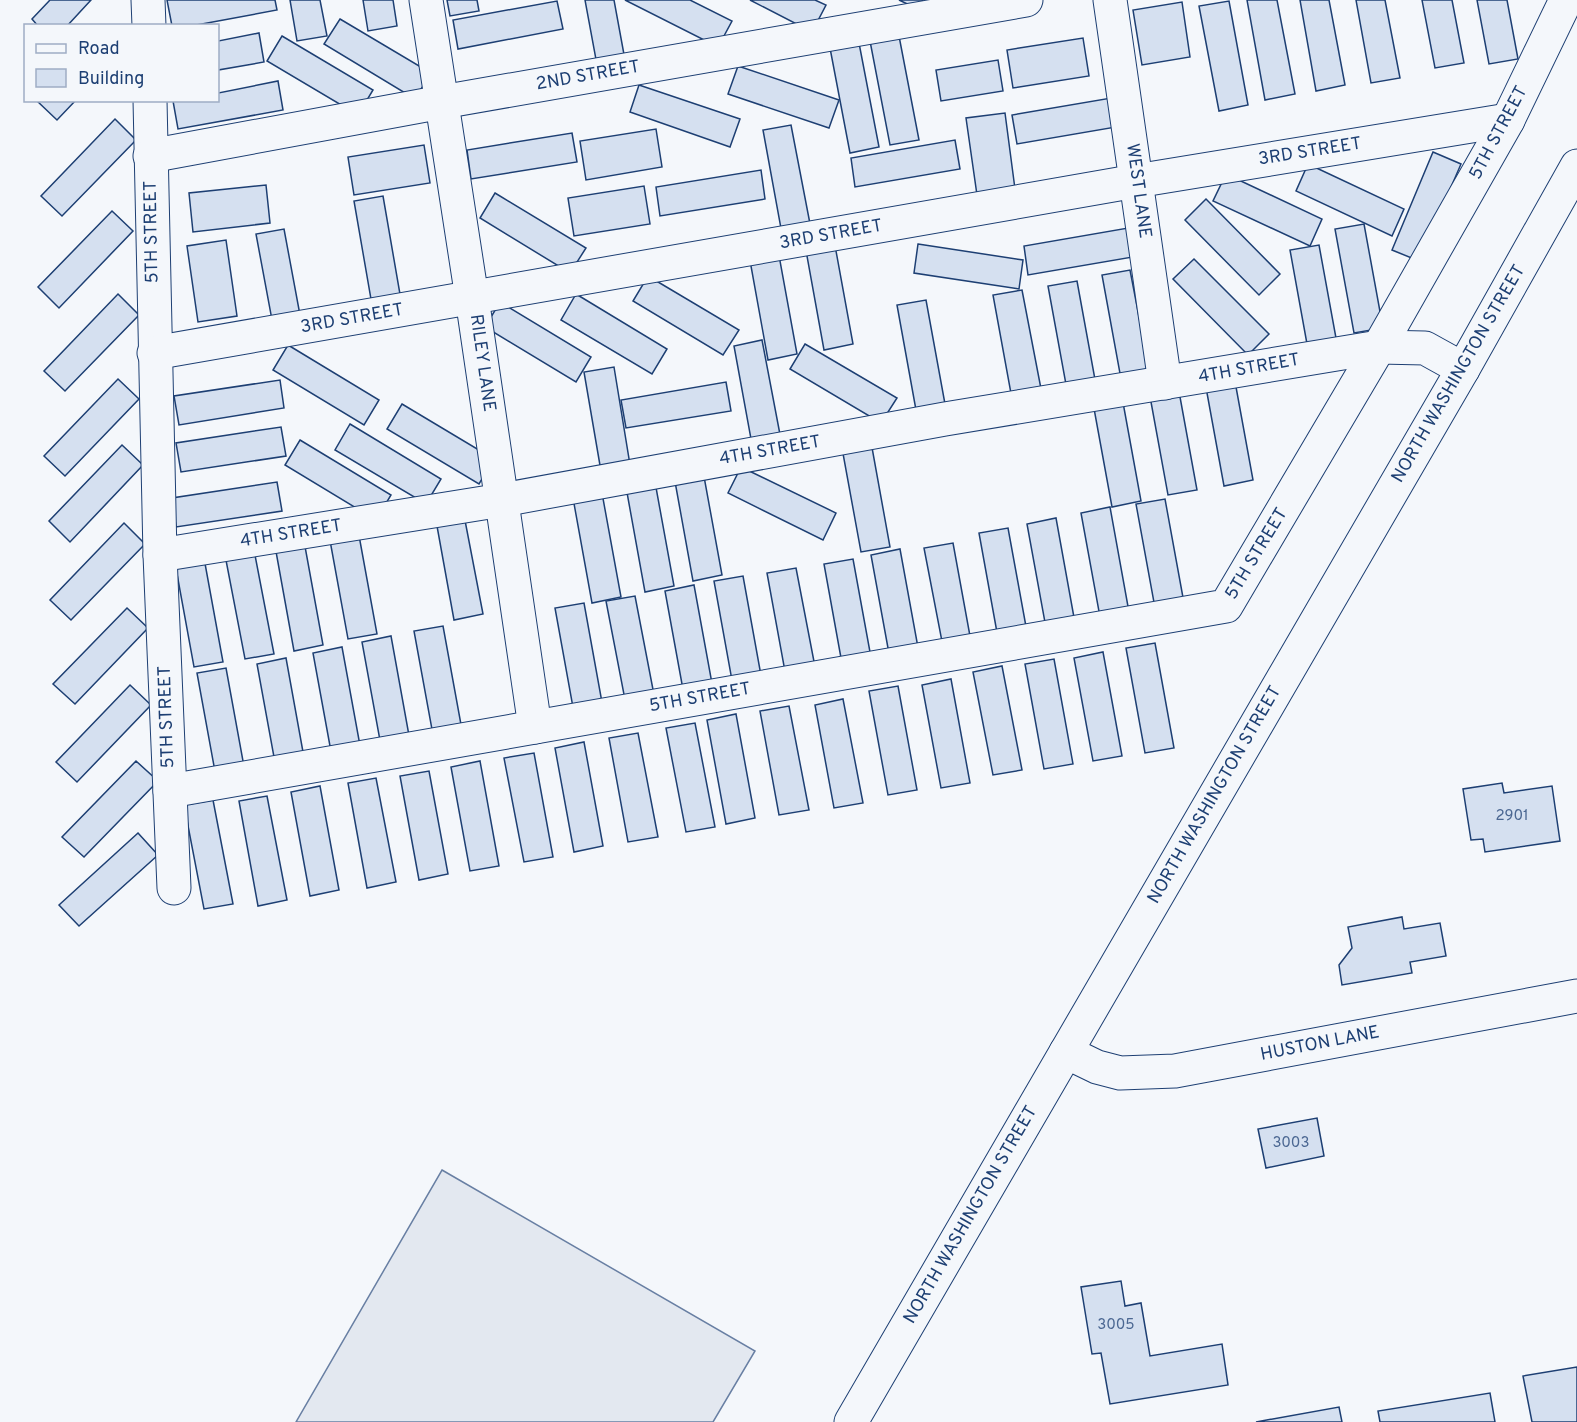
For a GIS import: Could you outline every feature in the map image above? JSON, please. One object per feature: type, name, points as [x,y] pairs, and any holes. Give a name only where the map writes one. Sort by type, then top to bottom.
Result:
[{"type":"main road","points":[[148,0],[149,24]]},
{"type":"main road","name":"RILEY LANE","points":[[426,0],[535,727]]},
{"type":"main road","name":"2ND STREET","points":[[150,156],[442,102],[1026,0]]},
{"type":"main road","name":"WEST LANE","points":[[1110,0],[1165,383]]},
{"type":"main road","name":"5TH STREET","points":[[150,102],[154,353],[170,791],[1226,606],[1379,347],[1508,120],[1566,0]]},
{"type":"main road","name":"3RD STREET","points":[[154,353],[1136,181],[1508,120]]},
{"type":"main road","name":"NORTH WASHINGTON STREET","points":[[851,1422],[1463,369],[1577,166]]},
{"type":"main road","name":"4TH STREET","points":[[160,555],[502,500],[945,419],[1379,347],[1425,348],[1463,369]]},
{"type":"main road","points":[[170,791],[174,888]]},
{"type":"main road","name":"HUSTON LANE","points":[[1066,1052],[1096,1067],[1120,1073],[1175,1071],[1577,996]]},
{"type":"shaded area","points":[[442,1170],[755,1351],[713,1422],[296,1422]]},
{"type":"building","points":[[50,0],[91,0],[69,24],[36,24],[32,19]]},
{"type":"building","points":[[167,0],[275,0],[277,10],[202,24],[172,24]]},
{"type":"building","points":[[290,0],[320,0],[327,36],[297,41]]},
{"type":"building","points":[[363,0],[393,0],[397,26],[368,31]]},
{"type":"building","points":[[447,0],[477,0],[479,11],[450,16]]},
{"type":"building","points":[[585,0],[614,0],[625,60],[597,65]]},
{"type":"building","points":[[625,0],[690,0],[732,21],[718,47]]},
{"type":"building","points":[[750,0],[815,0],[826,5],[812,32]]},
{"type":"building","points":[[899,0],[923,0],[918,9]]},
{"type":"building","points":[[1247,0],[1277,0],[1295,94],[1265,100]]},
{"type":"building","points":[[1300,0],[1329,0],[1345,85],[1316,91]]},
{"type":"building","points":[[1356,0],[1385,0],[1400,78],[1371,83]]},
{"type":"building","points":[[1422,0],[1452,0],[1464,63],[1435,68]]},
{"type":"building","points":[[1477,0],[1507,0],[1518,59],[1489,64]]},
{"type":"building","points":[[557,1],[563,29],[458,49],[453,20]]},
{"type":"building","points":[[1229,1],[1248,105],[1219,111],[1199,6]]},
{"type":"building","points":[[1182,2],[1190,57],[1142,65],[1133,10]]},
{"type":"building","points":[[340,19],[431,73],[415,99],[324,44]]},
{"type":"building","points":[[259,33],[264,62],[219,70],[219,41]]},
{"type":"building","points":[[282,36],[373,90],[358,115],[267,61]]},
{"type":"building","points":[[899,36],[919,140],[890,145],[870,41]]},
{"type":"building","points":[[1083,38],[1089,76],[1013,88],[1007,50]]},
{"type":"building","points":[[859,43],[879,147],[850,153],[830,48]]},
{"type":"building","points":[[998,60],[1003,91],[941,101],[936,70]]},
{"type":"building","points":[[738,66],[839,100],[829,128],[728,94]]},
{"type":"building","points":[[278,81],[283,110],[178,129],[173,102],[219,102],[219,93]]},
{"type":"building","points":[[639,85],[740,119],[730,147],[630,112]]},
{"type":"building","points":[[1117,97],[1122,126],[1017,144],[1012,115]]},
{"type":"building","points":[[38,102],[74,102],[57,120]]},
{"type":"building","points":[[1005,113],[1015,189],[977,195],[966,118]]},
{"type":"building","points":[[115,119],[136,140],[62,216],[41,196]]},
{"type":"building","points":[[791,125],[811,229],[782,234],[763,130]]},
{"type":"building","points":[[656,129],[662,167],[586,180],[580,141]]},
{"type":"building","points":[[572,133],[577,162],[471,179],[467,150]]},
{"type":"building","points":[[955,140],[960,169],[855,187],[851,158]]},
{"type":"building","points":[[424,145],[430,183],[354,195],[348,157]]},
{"type":"building","points":[[1433,152],[1461,164],[1419,261],[1392,250]]},
{"type":"building","points":[[1308,164],[1404,209],[1392,236],[1296,191]]},
{"type":"building","points":[[761,170],[765,199],[660,216],[656,187]]},
{"type":"building","points":[[1226,174],[1322,219],[1310,246],[1213,201]]},
{"type":"building","points":[[266,185],[270,223],[193,232],[189,193]]},
{"type":"building","points":[[644,186],[650,224],[574,236],[568,198]]},
{"type":"building","points":[[495,193],[586,248],[570,273],[480,218]]},
{"type":"building","points":[[383,196],[401,300],[372,305],[354,201]]},
{"type":"building","points":[[1206,199],[1280,274],[1259,295],[1185,220]]},
{"type":"building","points":[[112,211],[133,231],[59,308],[38,287]]},
{"type":"building","points":[[1364,224],[1383,328],[1354,333],[1335,229]]},
{"type":"building","points":[[1128,228],[1133,257],[1028,275],[1024,246]]},
{"type":"building","points":[[284,229],[300,315],[272,320],[256,234]]},
{"type":"building","points":[[226,240],[237,316],[198,322],[187,246]]},
{"type":"building","points":[[834,240],[853,344],[824,350],[805,245]]},
{"type":"building","points":[[918,244],[1023,260],[1019,289],[914,273]]},
{"type":"building","points":[[1319,245],[1338,349],[1309,355],[1290,250]]},
{"type":"building","points":[[778,250],[797,354],[768,360],[749,255]]},
{"type":"building","points":[[1194,259],[1269,334],[1248,355],[1173,279]]},
{"type":"building","points":[[1130,270],[1150,374],[1121,379],[1102,275]]},
{"type":"building","points":[[648,276],[739,330],[723,355],[633,301]]},
{"type":"building","points":[[1077,281],[1096,385],[1067,390],[1048,286]]},
{"type":"building","points":[[1022,290],[1042,394],[1012,399],[993,295]]},
{"type":"building","points":[[118,294],[139,315],[65,391],[44,371]]},
{"type":"building","points":[[576,294],[667,349],[652,374],[561,320]]},
{"type":"building","points":[[926,300],[945,404],[916,410],[897,305]]},
{"type":"building","points":[[500,302],[591,357],[576,382],[485,327]]},
{"type":"building","points":[[762,340],[782,445],[753,450],[734,346]]},
{"type":"building","points":[[805,344],[897,398],[881,423],[790,369]]},
{"type":"building","points":[[288,345],[379,400],[364,425],[273,370]]},
{"type":"building","points":[[614,367],[631,471],[602,477],[584,372]]},
{"type":"building","points":[[1234,376],[1253,480],[1224,486],[1205,382]]},
{"type":"building","points":[[118,379],[139,399],[65,476],[44,456]]},
{"type":"building","points":[[280,380],[284,408],[179,425],[174,396]]},
{"type":"building","points":[[726,382],[731,411],[626,428],[621,400]]},
{"type":"building","points":[[1178,386],[1197,490],[1168,495],[1149,391]]},
{"type":"building","points":[[1122,397],[1141,501],[1112,507],[1093,403]]},
{"type":"building","points":[[402,404],[494,459],[479,484],[387,429]]},
{"type":"building","points":[[350,424],[441,479],[426,504],[335,450]]},
{"type":"building","points":[[281,427],[286,456],[181,472],[176,443]]},
{"type":"building","points":[[300,440],[391,495],[376,520],[285,465]]},
{"type":"building","points":[[871,442],[890,547],[861,552],[842,448]]},
{"type":"building","points":[[122,445],[143,465],[70,542],[49,521]]},
{"type":"building","points":[[741,467],[836,513],[823,540],[728,493]]},
{"type":"building","points":[[703,471],[722,575],[693,581],[674,476]]},
{"type":"building","points":[[277,482],[282,511],[176,527],[172,498]]},
{"type":"building","points":[[655,482],[674,586],[645,592],[626,487]]},
{"type":"building","points":[[602,493],[621,597],[592,603],[573,498]]},
{"type":"building","points":[[1165,499],[1184,603],[1155,608],[1136,504]]},
{"type":"building","points":[[1110,507],[1129,612],[1100,617],[1081,513]]},
{"type":"building","points":[[463,510],[483,614],[454,620],[435,515]]},
{"type":"building","points":[[1056,518],[1075,623],[1046,628],[1027,524]]},
{"type":"building","points":[[124,523],[145,544],[71,620],[50,600]]},
{"type":"building","points":[[1008,528],[1027,632],[998,638],[979,533]]},
{"type":"building","points":[[358,530],[377,634],[348,639],[329,535]]},
{"type":"building","points":[[304,541],[323,645],[294,651],[275,546]]},
{"type":"building","points":[[953,543],[972,647],[944,652],[924,548]]},
{"type":"building","points":[[900,549],[919,653],[890,659],[871,555]]},
{"type":"building","points":[[254,550],[274,654],[245,659],[225,555]]},
{"type":"building","points":[[204,558],[223,662],[194,667],[175,563]]},
{"type":"building","points":[[853,559],[872,663],[843,669],[824,564]]},
{"type":"building","points":[[796,568],[816,672],[786,677],[767,573]]},
{"type":"building","points":[[743,576],[762,681],[733,686],[714,581]]},
{"type":"building","points":[[694,585],[713,689],[684,695],[665,591]]},
{"type":"building","points":[[635,596],[655,700],[626,705],[606,601]]},
{"type":"building","points":[[584,603],[603,708],[574,713],[555,608]]},
{"type":"building","points":[[127,608],[148,628],[75,704],[53,684]]},
{"type":"building","points":[[443,626],[462,730],[433,735],[414,631]]},
{"type":"building","points":[[391,636],[410,741],[381,746],[362,642]]},
{"type":"building","points":[[1155,643],[1174,748],[1145,753],[1126,648]]},
{"type":"building","points":[[342,647],[361,751],[332,757],[313,653]]},
{"type":"building","points":[[1103,652],[1122,756],[1093,761],[1074,658]]},
{"type":"building","points":[[286,658],[305,763],[276,768],[257,664]]},
{"type":"building","points":[[1054,659],[1073,764],[1044,769],[1025,664]]},
{"type":"building","points":[[1002,666],[1022,770],[993,775],[973,672]]},
{"type":"building","points":[[226,668],[245,772],[216,777],[197,673]]},
{"type":"building","points":[[951,679],[970,783],[941,788],[922,685]]},
{"type":"building","points":[[130,685],[151,705],[77,782],[56,762]]},
{"type":"building","points":[[898,686],[917,790],[888,795],[869,691]]},
{"type":"building","points":[[843,699],[863,803],[834,808],[815,705]]},
{"type":"building","points":[[789,706],[809,810],[779,815],[760,711]]},
{"type":"building","points":[[736,714],[755,818],[726,824],[707,720]]},
{"type":"building","points":[[695,723],[715,827],[686,832],[666,728]]},
{"type":"building","points":[[638,733],[658,837],[628,842],[609,738]]},
{"type":"building","points":[[584,742],[603,846],[574,852],[555,748]]},
{"type":"building","points":[[534,753],[553,857],[524,862],[504,758]]},
{"type":"building","points":[[136,761],[158,781],[84,857],[62,837]]},
{"type":"building","points":[[480,761],[499,866],[470,871],[451,767]]},
{"type":"building","points":[[429,771],[448,874],[419,880],[400,776]]},
{"type":"building","points":[[376,778],[396,882],[367,888],[348,783]]},
{"type":"building","points":[[1502,783],[1504,793],[1552,786],[1560,841],[1485,852],[1483,839],[1471,840],[1463,789]]},
{"type":"building","points":[[320,786],[339,890],[310,896],[291,792]]},
{"type":"building","points":[[267,796],[287,900],[258,906],[239,801]]},
{"type":"building","points":[[213,800],[233,904],[204,909],[184,805]]},
{"type":"building","points":[[138,833],[158,855],[79,926],[59,905]]},
{"type":"building","points":[[1402,917],[1404,929],[1440,923],[1446,956],[1410,962],[1412,973],[1342,985],[1339,965],[1352,948],[1348,927]]},
{"type":"building","points":[[1317,1118],[1324,1156],[1266,1168],[1258,1129]]},
{"type":"building","points":[[1121,1281],[1125,1306],[1141,1303],[1150,1356],[1222,1344],[1228,1385],[1110,1404],[1101,1353],[1092,1354],[1081,1287]]},
{"type":"building","points":[[1577,1367],[1577,1422],[1532,1422],[1523,1376]]},
{"type":"building","points":[[1490,1393],[1495,1422],[1380,1422],[1378,1411]]},
{"type":"building","points":[[1339,1407],[1342,1422],[1256,1422]]}]
